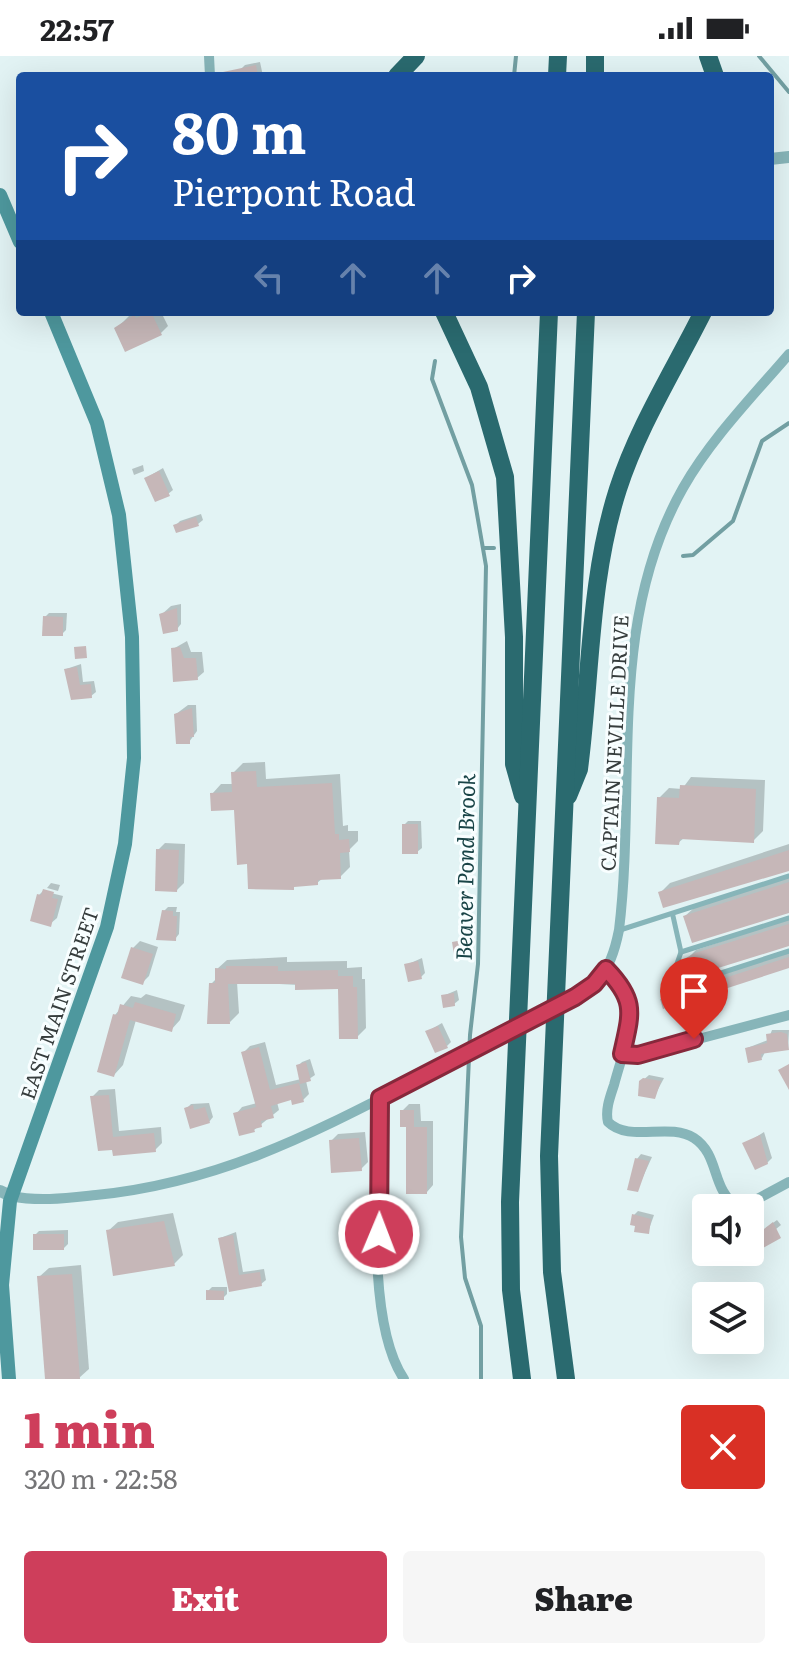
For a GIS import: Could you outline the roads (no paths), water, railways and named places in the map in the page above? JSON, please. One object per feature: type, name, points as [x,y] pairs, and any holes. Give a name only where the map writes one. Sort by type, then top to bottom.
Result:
[{"type":"highway","points":[[401,72],[416,56]]},
{"type":"highway","points":[[446,316],[479,387],[505,477],[514,637],[514,764],[527,805]]},
{"type":"highway","points":[[522,1379],[509,1259],[549,316]]},
{"type":"highway","points":[[566,1379],[554,1299],[549,1211],[554,1021],[586,316]]},
{"type":"highway","points":[[563,804],[579,769],[599,583],[618,489],[641,434],[701,316]]},
{"type":"main road","points":[[0,195],[16,233]]},
{"type":"main road","name":"EAST MAIN STREET","points":[[9,1379],[2,1285],[6,1194],[107,927],[125,844],[134,758],[132,637],[117,503],[97,423],[53,316]]},
{"type":"street","name":"CAPTAIN NEVILLE DRIVE","points":[[606,969],[619,930],[632,662],[637,618],[649,569],[669,517],[700,462],[789,354]]},
{"type":"street","points":[[6,1194],[41,1199],[94,1196],[161,1186],[212,1174],[286,1146],[479,1049],[583,992],[606,969],[629,998],[629,1020],[607,1117],[613,1127],[622,1130],[660,1130],[692,1137],[712,1157],[725,1198],[737,1206],[750,1203],[789,1182]]},
{"type":"street","points":[[622,1054],[638,1055],[789,1015]]},
{"type":"street","points":[[380,1098],[379,1311],[389,1351],[404,1379]]},
{"type":"lane","points":[[619,930],[673,916],[789,876]]},
{"type":"lane","points":[[673,916],[681,952],[668,990],[789,951]]},
{"type":"lane","points":[[681,952],[789,918]]},
{"type":"waterway","name":"Beaver Pond Brook","points":[[514,72],[516,56]]},
{"type":"waterway","points":[[759,56],[772,72]]},
{"type":"waterway","points":[[774,74],[789,92]]},
{"type":"waterway","name":"Beaver Pond Brook","points":[[435,361],[432,379],[472,485],[486,566],[478,964],[470,1035],[461,1237],[465,1278],[481,1326],[481,1379]]},
{"type":"waterway","points":[[683,556],[693,555],[733,521],[762,441],[789,423]]},
{"type":"waterway","points":[[484,548],[494,548]]}]
